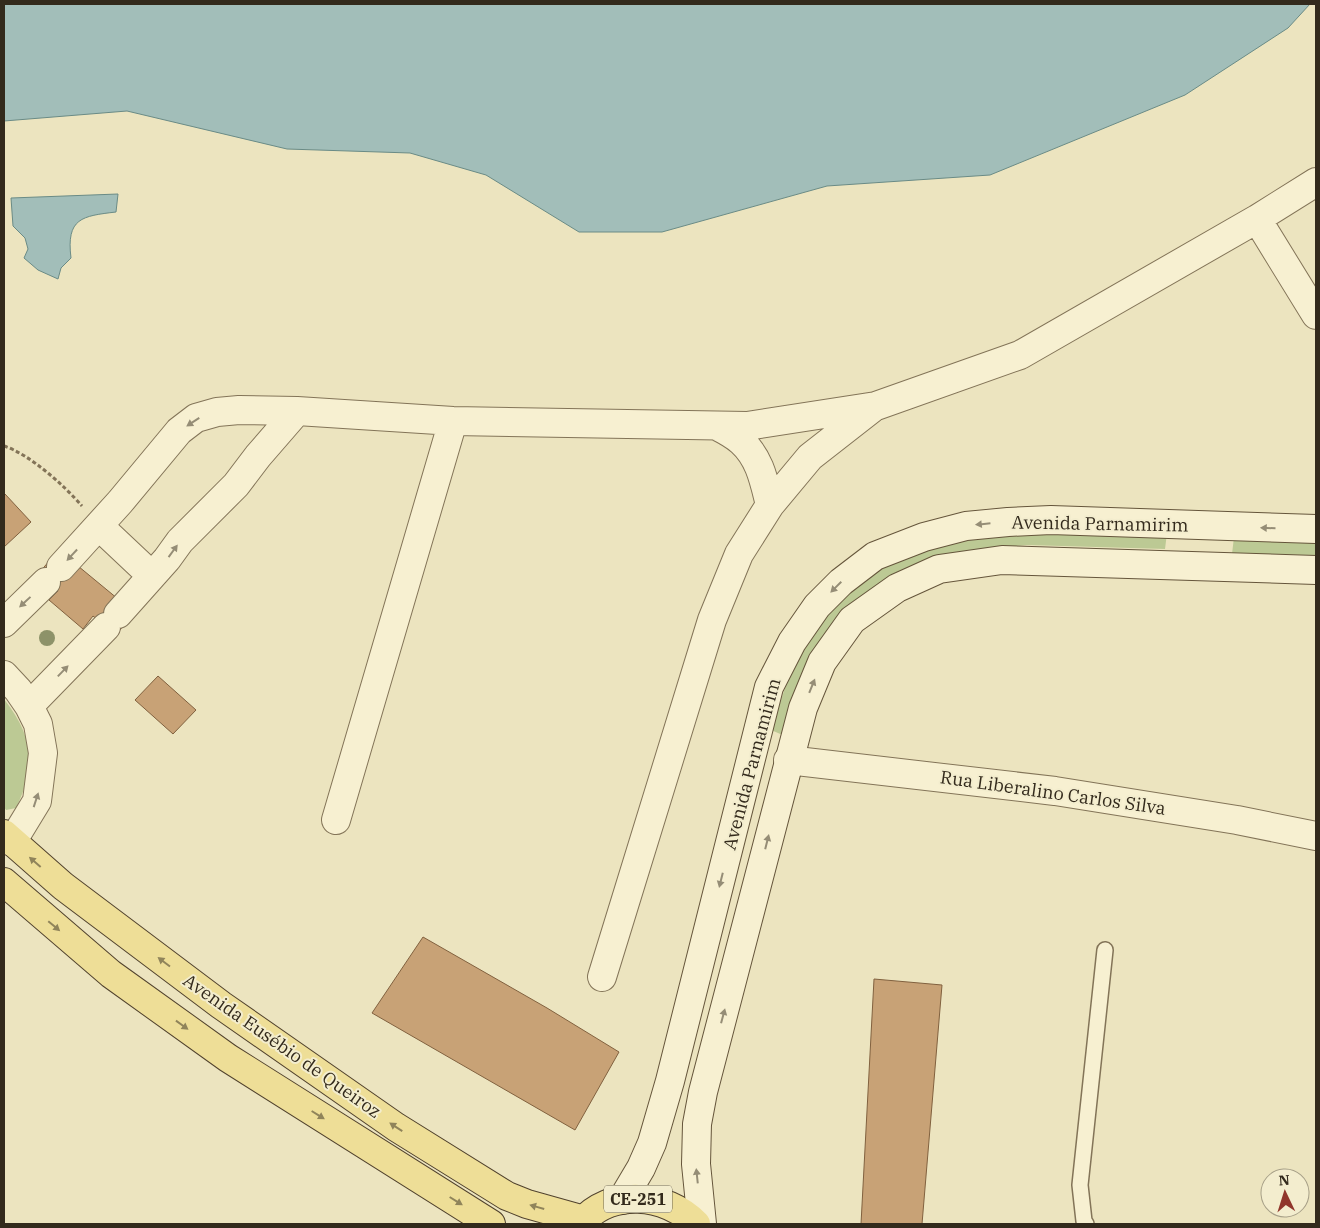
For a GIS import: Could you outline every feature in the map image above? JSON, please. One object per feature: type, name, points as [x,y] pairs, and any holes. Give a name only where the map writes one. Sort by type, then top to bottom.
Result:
[{"type":"main road","name":"Avenida Eusébio de Queiroz","points":[[8,838],[63,886],[221,1005],[396,1127],[507,1196],[582,1222]]},
{"type":"main road","name":"Avenida Eusébio de Queiroz","points":[[4,883],[111,974],[228,1058],[491,1224]]},
{"type":"main road","name":"CE-251","points":[[582,1222],[602,1207],[622,1200],[644,1199],[667,1204],[687,1214],[696,1224]]},
{"type":"street","points":[[4,622],[54,575],[99,526],[179,431],[196,418],[217,412],[239,410],[298,411],[453,421],[747,426],[876,406],[1020,356],[1257,219],[1316,182]]},
{"type":"street","points":[[1257,219],[1316,315]]},
{"type":"street","points":[[602,977],[712,620],[739,554],[770,505],[810,457],[876,406]]},
{"type":"street","points":[[239,410],[251,421],[258,432],[261,446],[258,456]]},
{"type":"street","points":[[29,706],[112,621],[167,559],[180,540],[236,486],[258,456],[298,411]]},
{"type":"street","points":[[336,820],[453,421]]},
{"type":"street","points":[[717,426],[740,440],[754,456],[762,474],[770,505]]},
{"type":"street","name":"Avenida Parnamirim","points":[[622,1200],[642,1168],[652,1143],[706,940],[769,687],[797,635],[817,606],[841,582],[875,556],[924,538],[966,526],[1051,520],[1316,529]]},
{"type":"street","points":[[1192,525],[1192,565]]},
{"type":"street","points":[[99,526],[151,575]]},
{"type":"street","name":"Avenida Parnamirim","points":[[702,1224],[696,1164],[697,1124],[703,1092],[803,708],[822,662],[852,620],[897,588],[939,569],[1002,560],[1316,570]]},
{"type":"street","points":[[4,676],[18,690],[29,706],[38,724],[43,752],[37,800],[8,838]]},
{"type":"street","name":"Rua Liberalino Carlos Silva","points":[[788,760],[1054,791],[1237,820],[1316,836]]},
{"type":"street","points":[[706,940],[741,946]]},
{"type":"lane","points":[[1086,1224],[1080,1185],[1105,950]]},
{"type":"path","points":[[4,446],[21,453],[63,486],[99,526]]},
{"type":"green space","points":[[969,532],[1167,533],[1165,549],[1027,545],[971,550],[924,564],[886,582],[785,736],[771,730],[789,676],[815,629],[839,601],[878,569]]},
{"type":"green space","points":[[1234,537],[1316,539],[1316,555],[1232,554]]},
{"type":"green space","points":[[4,699],[21,726],[29,751],[27,778],[23,792],[16,808],[6,810],[4,807]]},
{"type":"water","points":[[4,4],[1310,4],[1288,28],[1185,95],[990,175],[827,186],[662,232],[579,232],[486,175],[410,153],[287,149],[127,111],[4,121]]},
{"type":"water","points":[[118,194],[116,212],[94,215],[79,222],[74,227],[70,245],[71,258],[61,268],[58,279],[38,270],[24,258],[28,249],[25,238],[13,226],[11,198]]},
{"type":"building","points":[[4,495],[31,522],[4,547]]},
{"type":"building","points":[[51,559],[78,566],[118,599],[127,621],[116,635],[93,616],[83,629],[49,600],[58,591],[38,574]]},
{"type":"building","points":[[158,676],[196,710],[173,734],[135,700]]},
{"type":"building","points":[[423,937],[547,1008],[619,1052],[575,1130],[372,1013]]},
{"type":"building","points":[[874,979],[942,985],[922,1224],[861,1224]]}]
